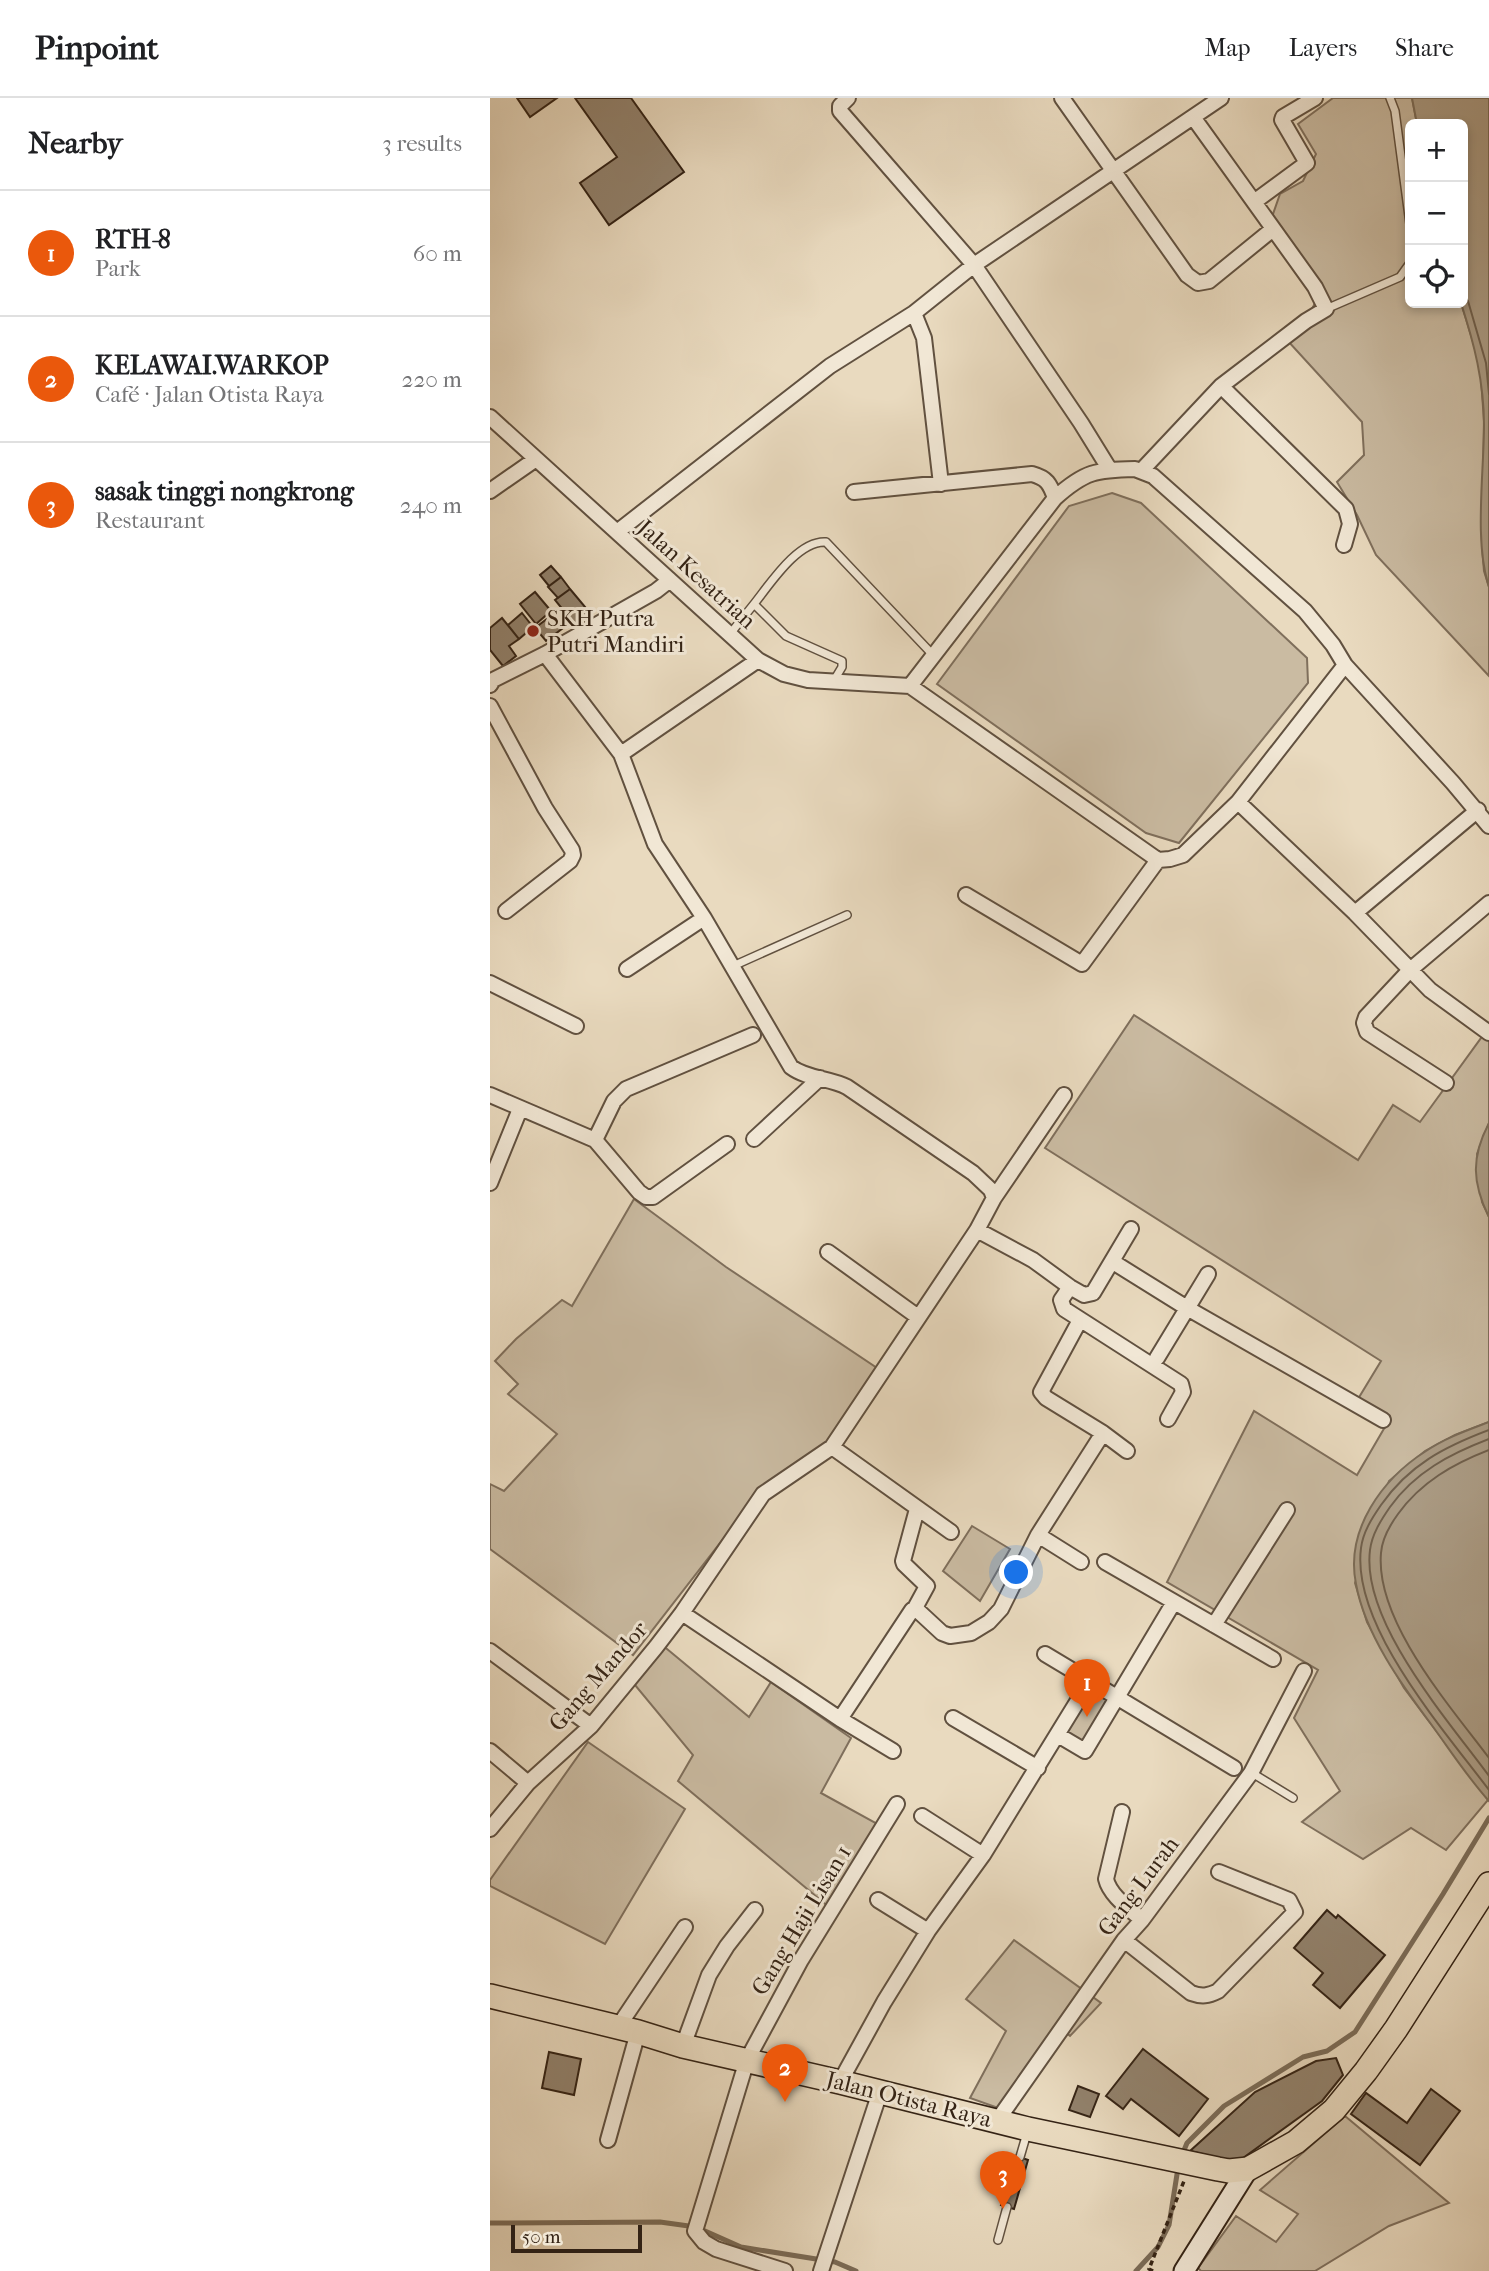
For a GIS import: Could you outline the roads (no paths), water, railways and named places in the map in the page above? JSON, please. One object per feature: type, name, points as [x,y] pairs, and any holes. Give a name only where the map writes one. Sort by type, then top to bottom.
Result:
[{"type":"main road","points":[[1248,2169],[1296,2142],[1334,2110],[1396,2029],[1489,1884]]},
{"type":"main road","name":"Jalan Otista Raya","points":[[490,1996],[682,2046],[840,2081],[1028,2129],[1162,2157],[1191,2167],[1229,2171],[1248,2169]]},
{"type":"street","points":[[848,98],[840,106],[840,111],[974,265],[1082,422],[1110,470]]},
{"type":"street","points":[[1062,98],[1187,275],[1198,283],[1209,281],[1273,229]]},
{"type":"street","points":[[617,531],[830,366],[914,313],[974,265],[1221,98]]},
{"type":"street","points":[[1254,202],[1307,163],[1282,120],[1314,98]]},
{"type":"street","points":[[1142,470],[1221,386],[1306,321],[1326,309],[1315,287],[1193,117]]},
{"type":"street","points":[[914,313],[924,338],[941,484]]},
{"type":"street","points":[[1221,386],[1346,509],[1350,523],[1344,545]]},
{"type":"street","name":"Jalan Kesatrian","points":[[490,417],[758,660],[784,674],[807,680],[910,686]]},
{"type":"street","points":[[490,491],[536,459]]},
{"type":"street","points":[[1158,860],[910,686],[1055,498],[1086,473],[1142,470],[1153,476],[1305,611],[1333,645],[1345,665],[1478,810],[1489,826]]},
{"type":"street","points":[[853,492],[1032,474],[1049,482],[1055,498]]},
{"type":"street","points":[[491,680],[545,654],[656,591],[670,580]]},
{"type":"street","points":[[545,654],[621,754],[655,844],[704,918],[791,1067],[804,1074],[847,1087],[973,1173],[991,1190],[994,1198]]},
{"type":"street","points":[[621,754],[758,660]]},
{"type":"street","points":[[966,895],[1082,964],[1158,860],[1183,855],[1238,802],[1345,665]]},
{"type":"street","points":[[490,705],[573,855],[570,861],[506,911]]},
{"type":"street","points":[[1238,802],[1441,999],[1489,1033]]},
{"type":"street","points":[[1355,913],[1478,810]]},
{"type":"street","points":[[1446,1083],[1367,1032],[1364,1023],[1366,1017],[1410,970],[1489,903]]},
{"type":"street","points":[[627,970],[704,918]]},
{"type":"street","points":[[490,982],[576,1026]]},
{"type":"street","points":[[595,1140],[614,1101],[626,1089],[753,1035]]},
{"type":"street","points":[[754,1139],[820,1078]]},
{"type":"street","points":[[490,1095],[595,1140],[646,1197],[653,1197],[727,1144]]},
{"type":"street","points":[[951,1532],[832,1447],[977,1230],[994,1198],[1065,1095]]},
{"type":"street","points":[[490,1183],[520,1109]]},
{"type":"street","points":[[977,1230],[1033,1260],[1084,1295],[1093,1293],[1131,1228]]},
{"type":"street","points":[[828,1251],[918,1317]]},
{"type":"street","points":[[1113,1262],[1187,1308],[1383,1420]]},
{"type":"street","points":[[1157,1358],[1208,1274]]},
{"type":"street","points":[[1070,1287],[1062,1300],[1065,1309],[1181,1384],[1183,1392],[1168,1419]]},
{"type":"street","points":[[1080,1320],[1041,1392],[1046,1398],[1127,1451]]},
{"type":"street","points":[[915,1608],[942,1633],[950,1636],[983,1627],[1001,1609],[1038,1535],[1102,1433]]},
{"type":"street","name":"Gang Mandor","points":[[490,1829],[528,1783],[591,1726],[682,1613],[763,1494],[832,1447]]},
{"type":"street","points":[[840,1719],[927,1586],[903,1561],[917,1509]]},
{"type":"street","points":[[1214,1625],[1287,1510]]},
{"type":"street","points":[[1038,1535],[1081,1562]]},
{"type":"street","points":[[1105,1562],[1273,1659]]},
{"type":"street","points":[[1058,1735],[1085,1751],[1174,1602]]},
{"type":"street","points":[[682,1613],[840,1719],[893,1751]]},
{"type":"street","points":[[490,1651],[591,1726]]},
{"type":"street","points":[[1045,1654],[1234,1768]]},
{"type":"street","name":"Gang Lurah","points":[[998,2121],[1124,1940],[1142,1920],[1251,1773],[1304,1671]]},
{"type":"street","points":[[840,2081],[928,1931],[983,1855],[1090,1681]]},
{"type":"street","points":[[953,1718],[1038,1768]]},
{"type":"street","points":[[490,1751],[528,1783]]},
{"type":"street","name":"Gang Haji Lisan 1","points":[[785,2271],[716,2249],[704,2242],[696,2225],[747,2060],[801,1960],[897,1804]]},
{"type":"street","points":[[1122,1812],[1106,1879],[1113,1892],[1142,1920]]},
{"type":"street","points":[[922,1816],[983,1855]]},
{"type":"street","points":[[1124,1940],[1191,1993],[1208,1996],[1218,1991],[1295,1912],[1289,1900],[1219,1872]]},
{"type":"street","points":[[878,1900],[928,1931]]},
{"type":"street","points":[[682,2046],[709,1975],[755,1910]]},
{"type":"street","points":[[608,2140],[628,2030],[685,1927]]},
{"type":"street","points":[[824,2264],[880,2092]]},
{"type":"street","points":[[1184,2271],[1248,2169]]},
{"type":"lane","points":[[1390,98],[1395,111],[1405,186]]},
{"type":"lane","points":[[1326,309],[1400,277],[1405,270]]},
{"type":"lane","points":[[730,634],[798,553],[815,543],[826,542],[933,656]]},
{"type":"lane","points":[[754,604],[786,636],[842,661],[842,667],[832,682]]},
{"type":"lane","points":[[733,966],[846,915]]},
{"type":"lane","points":[[1251,1773],[1293,1798]]},
{"type":"lane","points":[[1020,2157],[1028,2129]]},
{"type":"lane","points":[[998,2240],[1007,2207]]},
{"type":"water","points":[[1412,98],[1489,98],[1489,587],[1484,569],[1481,529],[1484,425],[1482,393],[1474,348],[1462,308],[1468,308],[1468,119],[1416,119]]},
{"type":"water","points":[[1489,1123],[1489,1217],[1479,1193],[1476,1170],[1479,1147]]},
{"type":"water","points":[[1489,1422],[1489,1801],[1459,1764],[1386,1658],[1367,1621],[1356,1584],[1354,1564],[1356,1544],[1370,1508],[1395,1476],[1433,1446]]},
{"type":"waterway","points":[[1182,2155],[1187,2143],[1224,2106],[1303,2057],[1327,2051],[1355,2032],[1489,1818]]},
{"type":"waterway","points":[[1136,2271],[1158,2247],[1169,2225],[1178,2168]]},
{"type":"waterway","points":[[490,2223],[660,2222],[696,2227],[741,2247],[835,2262],[856,2271]]},
{"type":"place","name":"SKH Putra Putri Mandiri","points":[[533,631]]},
{"type":"place","name":"RTH-8","points":[[1087,1717]]},
{"type":"place","name":"KELAWAI.WARKOP","points":[[785,2102]]},
{"type":"place","name":"sasak tinggi nongkrong","points":[[1003,2209]]}]
